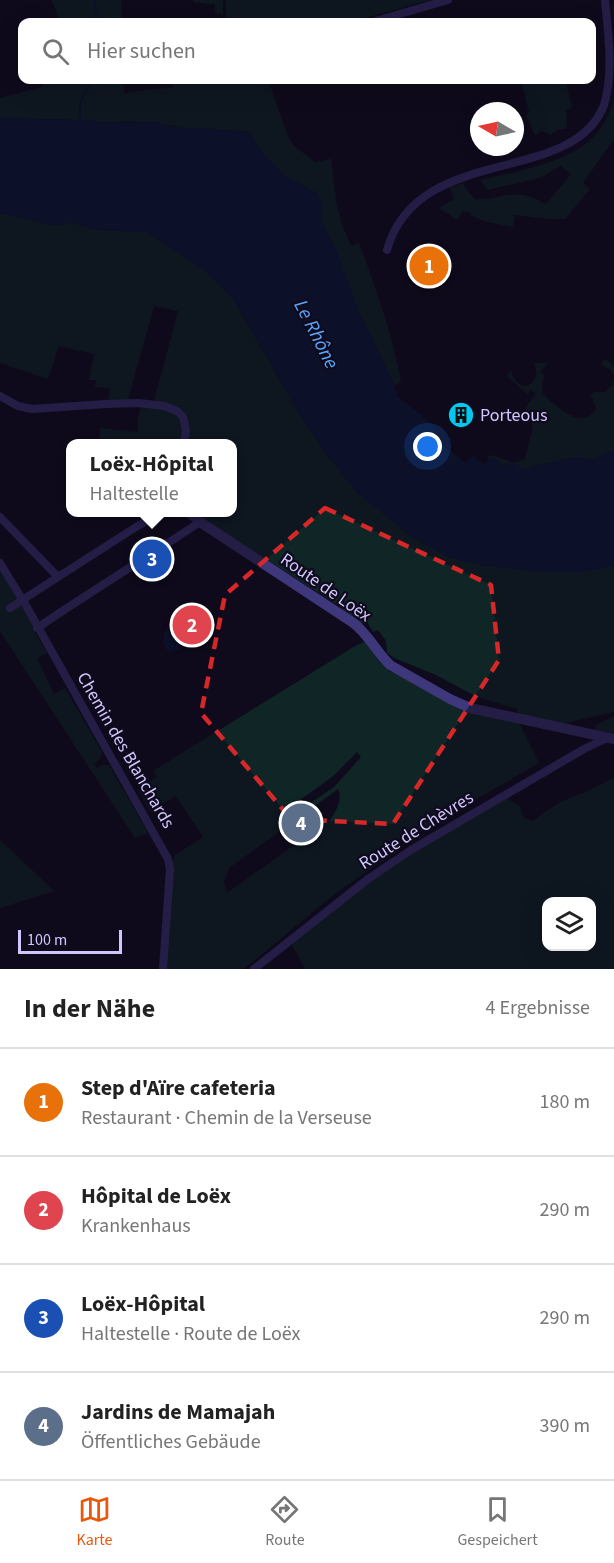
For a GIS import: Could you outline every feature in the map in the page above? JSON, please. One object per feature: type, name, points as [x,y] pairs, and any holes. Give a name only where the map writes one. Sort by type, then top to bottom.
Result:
[{"type":"street","points":[[386,18],[448,0]]},
{"type":"street","points":[[387,250],[401,219],[418,202],[436,189],[482,171],[550,151],[571,142],[588,129],[600,114],[609,83],[610,58],[605,0]]},
{"type":"street","points":[[0,396],[18,406],[32,409],[116,404],[149,404],[170,407],[183,417],[186,431],[185,439]]},
{"type":"street","points":[[0,517],[58,577]]},
{"type":"street","points":[[10,608],[155,517]]},
{"type":"street","name":"Route de Loëx","points":[[192,517],[352,622],[366,634],[382,658],[390,665],[450,699],[470,708],[611,738]]},
{"type":"street","points":[[37,628],[200,522]]},
{"type":"street","name":"Chemin des Blanchards","points":[[0,563],[168,859],[170,869],[163,969]]},
{"type":"street","name":"Route de Chèvres","points":[[254,969],[368,879],[411,850],[584,748],[611,738]]},
{"type":"highlighted area","points":[[325,508],[491,585],[499,660],[393,824],[291,819],[201,713],[225,595]]},
{"type":"green space","points":[[52,0],[121,0],[122,18],[59,18]]},
{"type":"green space","points":[[193,0],[223,0],[223,14],[215,13],[215,5],[193,2]]},
{"type":"green space","points":[[226,0],[430,0],[365,18],[226,18]]},
{"type":"green space","points":[[45,84],[123,84],[124,93],[173,87],[173,84],[269,84],[288,136],[294,146],[315,162],[331,159],[341,222],[351,246],[359,243],[383,311],[401,382],[395,385],[262,161],[250,132],[185,129],[126,121],[115,123],[0,118],[0,98],[42,87]]},
{"type":"green space","points":[[522,84],[566,84],[572,107],[566,111],[567,128],[550,135],[542,131],[535,135],[526,116],[529,112]]},
{"type":"green space","points":[[614,99],[614,139],[583,183],[590,189],[565,219],[515,215],[513,227],[486,222],[463,211],[457,220],[439,208],[454,199],[450,188],[463,183],[475,199],[517,194],[529,196],[545,204],[571,174],[560,166],[540,178],[487,190],[481,180],[527,169],[573,152],[597,133]]},
{"type":"green space","points":[[0,213],[56,226],[69,222],[98,230],[146,232],[204,270],[232,297],[303,420],[327,455],[359,494],[410,535],[448,557],[481,565],[542,572],[579,572],[614,566],[614,712],[566,724],[517,714],[518,709],[477,697],[387,653],[386,641],[378,630],[373,632],[367,622],[361,624],[339,606],[200,517],[237,517],[237,439],[99,439],[100,428],[138,432],[141,406],[154,401],[178,311],[154,306],[128,400],[109,400],[110,388],[95,387],[96,380],[89,380],[94,354],[59,346],[48,379],[0,363]]},
{"type":"green space","points":[[605,359],[614,366],[614,375],[611,370],[601,364]]},
{"type":"green space","points":[[534,363],[548,363],[540,372],[545,376],[542,382],[543,394],[562,410],[579,418],[586,417],[596,410],[590,395],[594,392],[604,392],[613,385],[614,375],[614,451],[590,460],[577,457],[530,467],[529,470],[510,463],[509,466],[500,465],[497,460],[488,457],[491,455],[514,463],[525,459],[533,427],[525,408],[536,394],[531,390],[527,394],[507,376],[511,370],[514,379],[519,384],[528,386],[536,375]]},
{"type":"green space","points":[[0,569],[47,653],[37,658],[54,694],[65,688],[102,752],[99,760],[94,764],[97,768],[109,765],[148,833],[135,838],[0,631]]},
{"type":"green space","points":[[366,641],[378,660],[389,671],[518,721],[539,763],[393,847],[395,852],[332,896],[244,969],[166,969],[172,864],[175,855],[203,837],[176,796],[150,811],[138,789],[157,777],[153,771]],"holes":[[[357,752],[361,757],[334,787],[290,817],[286,810],[332,777]],[[338,789],[339,801],[331,819],[227,893],[224,882],[229,868]]]},
{"type":"green space","points":[[614,716],[614,734],[595,730],[596,725]]},
{"type":"green space","points":[[614,778],[614,969],[305,969],[291,943],[370,880],[507,798],[520,807],[523,817],[532,821],[560,802]]},
{"type":"green space","points":[[0,840],[54,891],[0,908]]},
{"type":"water","name":"Le Rhône","points":[[0,118],[115,123],[154,121],[185,129],[250,132],[282,174],[301,184],[307,190],[316,191],[320,198],[321,221],[335,247],[360,314],[395,385],[393,388],[398,392],[396,395],[436,427],[430,436],[466,463],[472,456],[487,465],[488,457],[500,462],[500,465],[509,466],[510,463],[529,470],[529,467],[577,457],[590,460],[614,451],[614,566],[579,572],[542,572],[481,565],[448,557],[410,535],[359,494],[327,455],[303,420],[232,297],[204,270],[146,232],[98,230],[69,222],[56,226],[0,213]]},
{"type":"water","points":[[171,625],[180,627],[190,636],[182,648],[168,651],[163,644],[164,633]]},
{"type":"waterway","points":[[95,0],[96,18]]},
{"type":"waterway","points":[[80,120],[82,98],[91,84]]},
{"type":"place","name":"Step d'Aïre cafeteria","points":[[429,266]]},
{"type":"place","name":"Porteous","points":[[461,415]]},
{"type":"place","name":"Loëx-Hôpital","points":[[152,559]]},
{"type":"place","name":"Hôpital de Loëx","points":[[192,625]]},
{"type":"place","name":"Jardins de Mamajah","points":[[301,823]]}]
